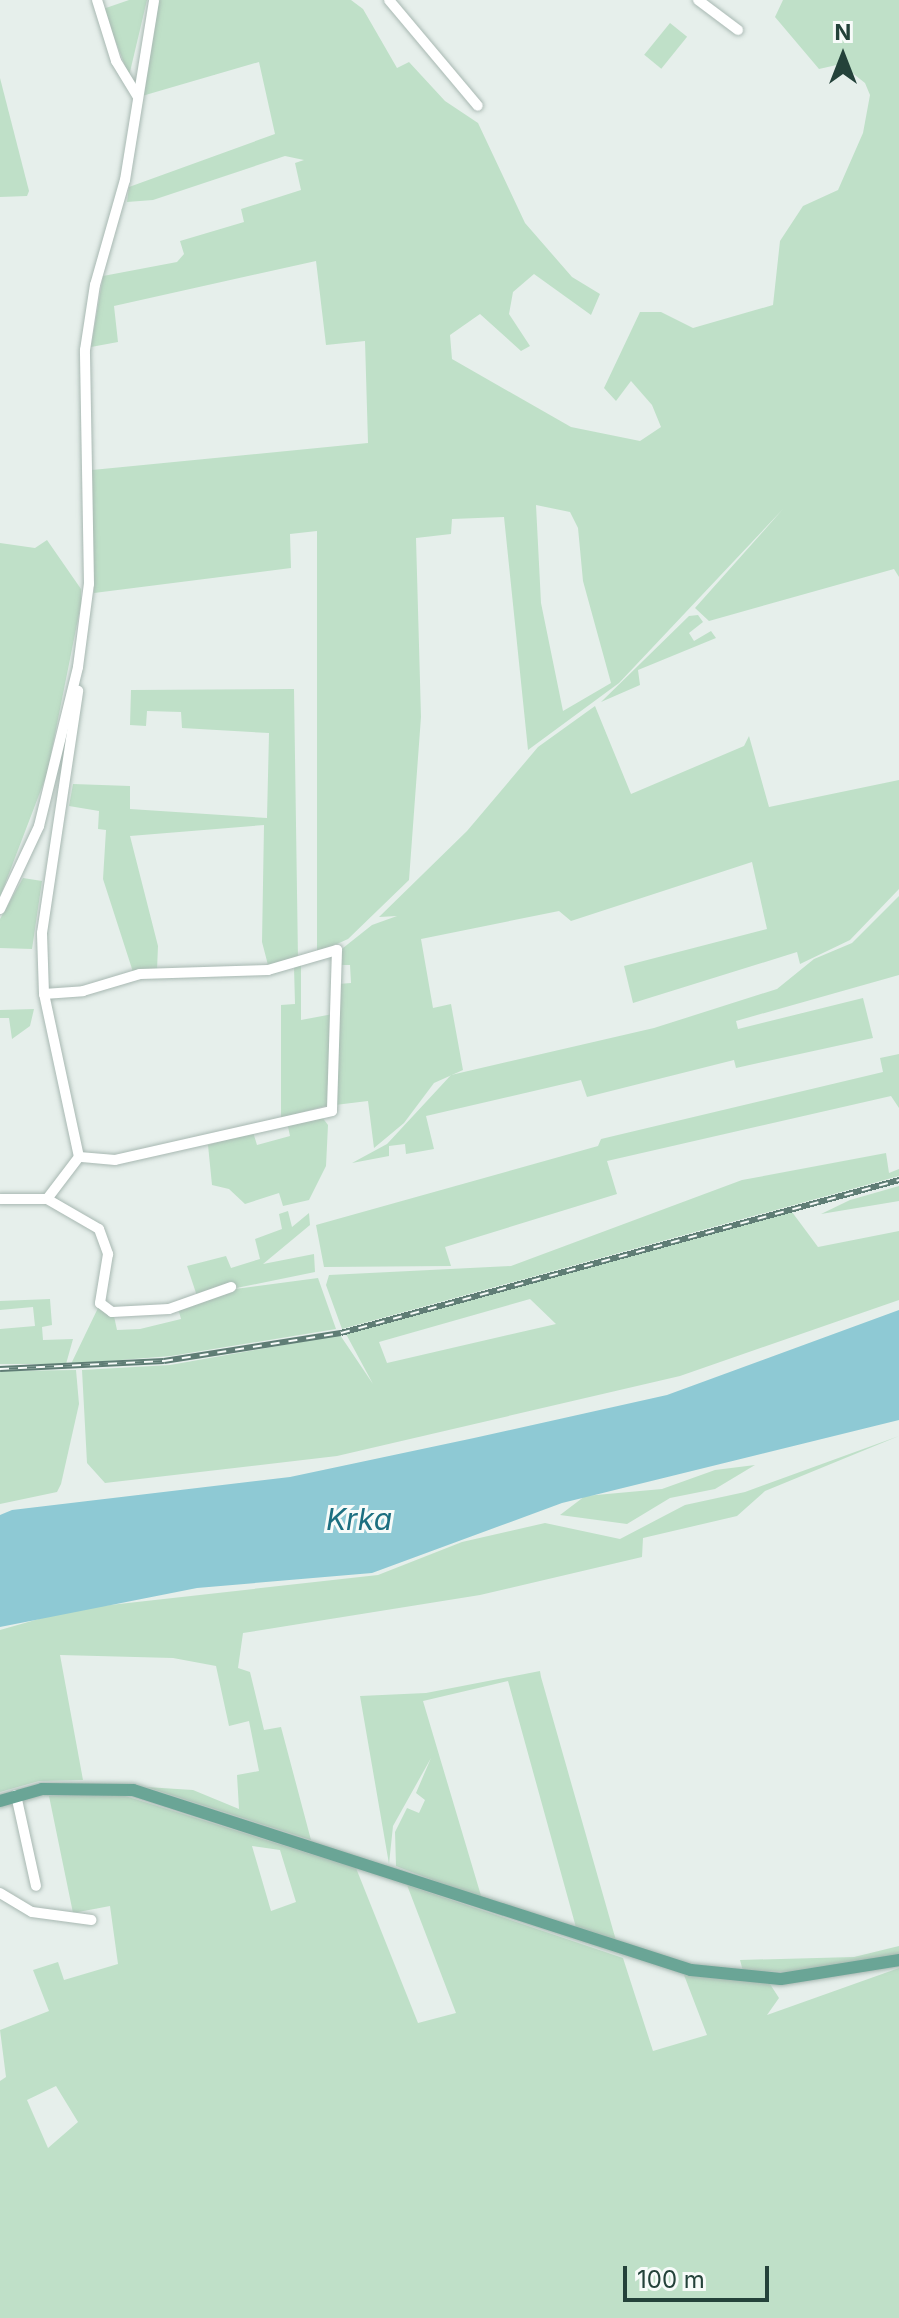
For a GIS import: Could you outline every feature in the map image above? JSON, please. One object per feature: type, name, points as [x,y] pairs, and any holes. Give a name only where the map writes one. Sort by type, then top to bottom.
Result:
[{"type":"main road","points":[[0,1801],[16,1795],[98,1787],[176,1800],[691,1970],[781,1979],[899,1960]]},
{"type":"street","points":[[97,0],[116,61],[138,97]]},
{"type":"street","points":[[47,1199],[79,1157],[44,994],[42,933],[78,717],[78,667],[89,569],[85,350],[138,97],[154,0]]},
{"type":"street","points":[[389,0],[478,106]]},
{"type":"street","points":[[698,0],[738,30]]},
{"type":"street","points":[[0,909],[39,826],[78,667]]},
{"type":"street","points":[[44,994],[83,991],[140,974],[268,970],[337,950],[332,1111],[142,1156],[79,1157]]},
{"type":"street","points":[[0,1199],[47,1199],[99,1229],[108,1254],[99,1297],[105,1310],[149,1313],[231,1287]]},
{"type":"street","points":[[16,1795],[36,1886]]},
{"type":"street","points":[[0,1893],[32,1912],[91,1920]]},
{"type":"green space","points":[[129,0],[147,0],[129,76],[103,9]]},
{"type":"green space","points":[[159,0],[351,0],[363,9],[397,68],[409,62],[445,101],[478,123],[525,223],[572,277],[600,294],[591,315],[534,274],[513,292],[509,314],[530,346],[521,351],[480,314],[450,335],[452,359],[571,427],[640,441],[661,427],[652,405],[631,381],[616,401],[604,388],[640,312],[661,312],[693,328],[773,305],[780,241],[803,206],[838,190],[863,133],[870,95],[865,83],[841,64],[819,69],[775,17],[783,0],[899,0],[899,577],[894,569],[709,621],[695,608],[783,509],[619,683],[528,750],[504,517],[452,519],[451,534],[416,538],[421,717],[409,880],[348,939],[317,953],[317,531],[290,534],[291,568],[94,593],[92,470],[368,443],[365,341],[326,345],[316,261],[114,306],[118,342],[91,347],[103,276],[177,262],[184,254],[180,241],[244,222],[241,209],[301,190],[295,163],[304,160],[285,156],[153,200],[127,202],[129,187],[275,134],[259,62],[142,96]],"holes":[[[536,505],[570,512],[578,528],[583,581],[611,683],[563,711],[541,603]]]},
{"type":"green space","points":[[670,23],[687,37],[661,69],[644,55]]},
{"type":"green space","points":[[0,78],[29,191],[27,196],[0,197]]},
{"type":"green space","points":[[47,540],[81,589],[81,604],[47,774],[0,897],[0,543],[35,548]]},
{"type":"green space","points":[[698,615],[703,622],[689,633],[694,641],[711,631],[716,638],[638,670],[640,685],[601,702],[689,616]]},
{"type":"green space","points":[[294,689],[298,959],[268,965],[262,942],[264,825],[130,836],[158,946],[157,970],[133,972],[103,879],[106,830],[98,829],[99,811],[69,806],[73,784],[130,786],[130,809],[267,818],[269,733],[182,728],[181,712],[147,711],[146,726],[130,725],[131,690]]},
{"type":"green space","points":[[595,706],[631,794],[744,746],[749,736],[769,807],[899,780],[899,889],[850,940],[800,964],[797,952],[633,1003],[624,966],[767,929],[752,862],[571,921],[559,911],[421,939],[433,1008],[451,1004],[463,1070],[434,1083],[404,1123],[374,1148],[368,1101],[335,1105],[338,984],[351,983],[350,965],[339,965],[338,952],[372,925],[397,916],[379,917],[467,831],[538,747]]},
{"type":"green space","points":[[23,878],[42,881],[32,949],[0,948],[0,919]]},
{"type":"green space","points":[[899,896],[899,975],[736,1021],[738,1029],[863,998],[873,1038],[736,1068],[734,1060],[587,1097],[581,1080],[426,1116],[434,1149],[406,1154],[405,1144],[389,1146],[389,1156],[352,1163],[387,1144],[451,1075],[654,1028],[777,989],[814,959],[852,943]]},
{"type":"green space","points":[[301,965],[301,1020],[333,1014],[329,1105],[281,1118],[281,1005],[295,1004],[294,967]]},
{"type":"green space","points":[[34,1009],[30,1026],[12,1039],[9,1018],[0,1018],[0,1010]]},
{"type":"green space","points":[[899,1054],[899,1108],[891,1096],[607,1161],[617,1194],[445,1247],[451,1266],[324,1267],[316,1225],[598,1146],[601,1139],[883,1072],[880,1058]]},
{"type":"green space","points":[[322,1117],[328,1125],[326,1166],[309,1200],[283,1206],[279,1193],[245,1204],[229,1189],[212,1185],[208,1145],[253,1132],[257,1145],[290,1136],[287,1122]]},
{"type":"green space","points":[[886,1153],[889,1173],[899,1169],[899,1176],[342,1329],[326,1285],[329,1275],[511,1266],[742,1180]]},
{"type":"green space","points":[[899,1186],[899,1201],[821,1214],[850,1200]]},
{"type":"green space","points":[[288,1211],[292,1227],[309,1213],[310,1225],[263,1264],[314,1254],[315,1272],[197,1296],[187,1266],[226,1256],[231,1268],[260,1259],[255,1239],[282,1229],[279,1214]]},
{"type":"green space","points":[[792,1212],[818,1247],[899,1231],[899,1300],[680,1376],[337,1456],[105,1483],[87,1463],[82,1370],[170,1365],[340,1335],[373,1384],[346,1334]],"holes":[[[530,1299],[556,1324],[387,1363],[379,1342]]]},
{"type":"green space","points":[[318,1278],[336,1329],[171,1356],[71,1364],[98,1308],[114,1316],[117,1330],[140,1329],[181,1319],[178,1308],[235,1289]]},
{"type":"green space","points":[[50,1299],[52,1325],[42,1327],[43,1340],[73,1339],[66,1364],[0,1364],[0,1329],[35,1326],[33,1307],[0,1310],[0,1301]]},
{"type":"green space","points":[[76,1370],[79,1404],[57,1492],[0,1504],[0,1371]]},
{"type":"green space","points":[[899,1436],[765,1491],[737,1516],[643,1538],[642,1557],[480,1595],[243,1633],[238,1668],[250,1672],[264,1730],[281,1727],[311,1840],[146,1787],[193,1790],[239,1809],[237,1775],[259,1771],[249,1721],[229,1726],[216,1666],[173,1658],[60,1655],[83,1780],[39,1781],[0,1792],[0,1630],[74,1609],[378,1575],[462,1542],[545,1523],[620,1539],[685,1505],[745,1492]]},
{"type":"green space","points":[[755,1465],[715,1489],[670,1498],[627,1524],[560,1515],[585,1496],[662,1489],[715,1470]]},
{"type":"green space","points":[[540,1671],[617,1944],[577,1931],[508,1681],[423,1701],[482,1899],[396,1866],[395,1832],[407,1808],[419,1813],[425,1800],[416,1793],[431,1758],[393,1826],[389,1864],[360,1696],[426,1693]]},
{"type":"green space","points":[[122,1795],[356,1868],[418,2023],[456,2013],[407,1885],[623,1958],[653,2051],[707,2035],[684,1975],[770,1984],[779,1998],[767,2015],[899,1968],[899,2318],[0,2318],[0,2081],[6,2077],[0,2030],[49,2011],[33,1970],[58,1962],[64,1980],[118,1964],[110,1906],[73,1913],[49,1796]],"holes":[[[252,1846],[280,1850],[296,1902],[271,1911]],[[56,2086],[78,2122],[48,2148],[27,2100]]]},
{"type":"green space","points":[[899,1946],[899,1955],[796,1972],[743,1971],[740,1960],[854,1957]]},
{"type":"water","name":"Krka","points":[[899,1310],[899,1420],[562,1503],[372,1573],[197,1588],[0,1627],[0,1515],[12,1510],[290,1477],[667,1395]]},
{"type":"railway","points":[[0,1369],[164,1361],[341,1333],[899,1180]]}]
